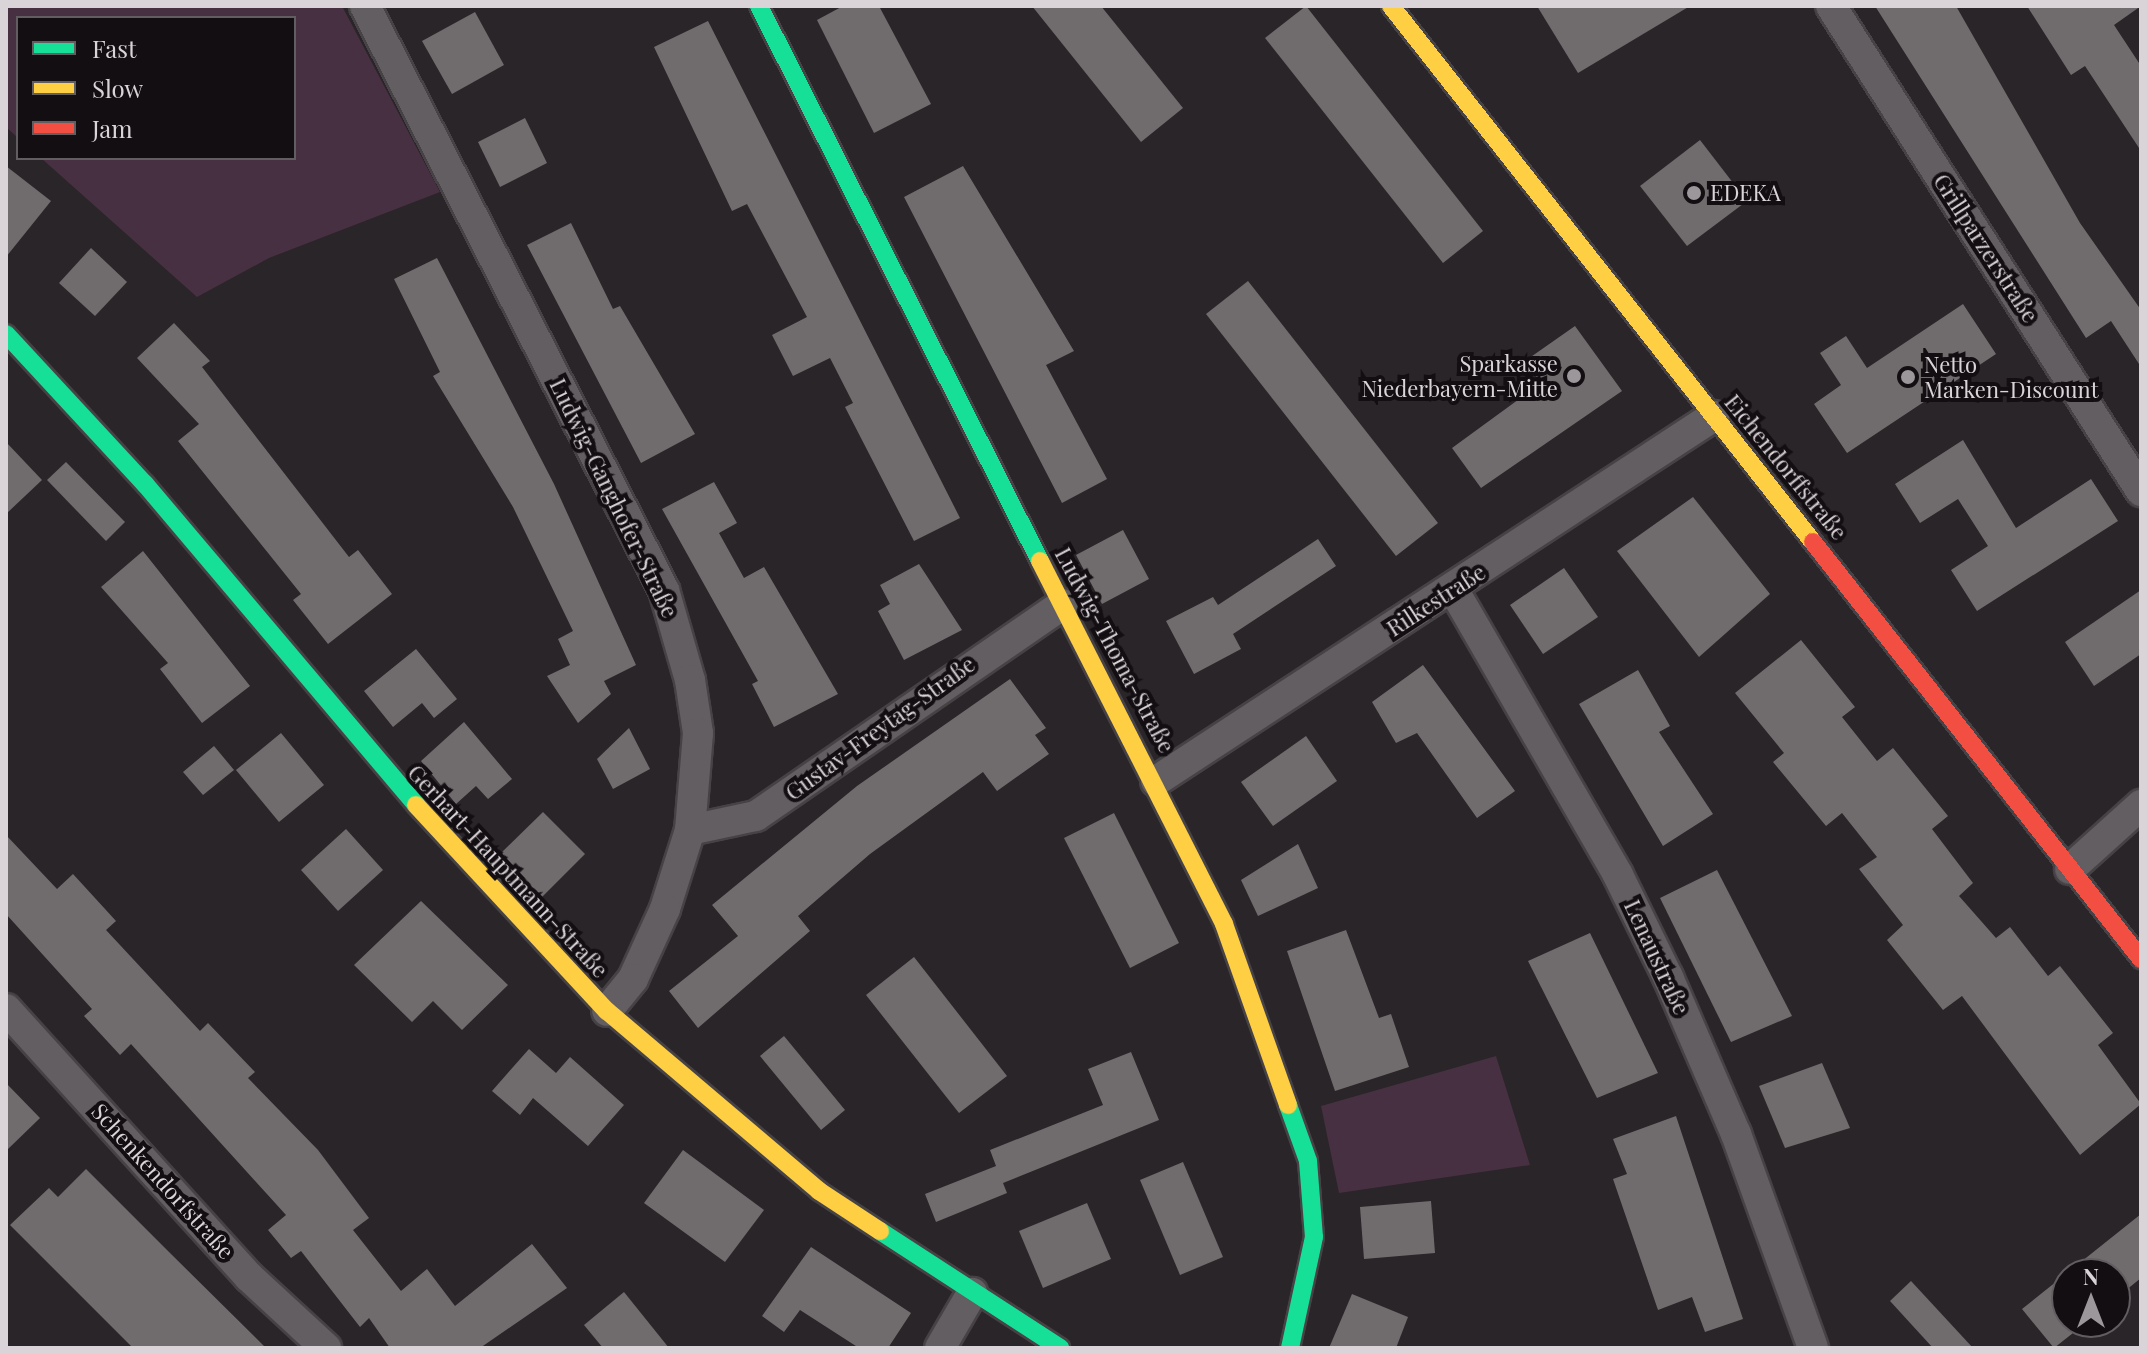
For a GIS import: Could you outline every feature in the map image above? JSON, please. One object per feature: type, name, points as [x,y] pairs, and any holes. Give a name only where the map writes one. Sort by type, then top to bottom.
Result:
[{"type":"street","name":"Ludwig-Ganghofer-Straße","points":[[365,6],[664,590],[698,733],[690,830],[646,951],[607,1011]]},
{"type":"street","name":"Ludwig-Thoma-Straße","points":[[759,6],[1156,781],[1224,924],[1308,1161],[1314,1237],[1290,1348]]},
{"type":"street","name":"Eichendorffstraße","points":[[1391,6],[2141,959]]},
{"type":"street","name":"Grillparzerstraße","points":[[1831,6],[2141,491]]},
{"type":"street","name":"Gerhart-Hauptmann-Straße","points":[[13,352],[392,781],[607,1011],[819,1191],[1060,1348]]},
{"type":"street","name":"Rilkestraße","points":[[1156,781],[1714,416]]},
{"type":"street","name":"Lenaustraße","points":[[1453,589],[1604,850],[1668,977],[1736,1134],[1813,1348]]},
{"type":"street","name":"Gustav-Freytag-Straße","points":[[690,830],[756,816],[1063,604]]},
{"type":"street","points":[[2070,869],[2141,805]]},
{"type":"street","name":"Schenkendorfstraße","points":[[6,1009],[249,1277],[326,1348]]},
{"type":"street","points":[[940,1348],[972,1293]]},
{"type":"shaded area","points":[[6,6],[342,6],[440,192],[269,258],[197,297],[43,160],[296,160],[296,16],[16,16],[16,136],[6,127]]},
{"type":"shaded area","points":[[1496,1056],[1530,1165],[1339,1193],[1321,1106]]},
{"type":"building","points":[[843,6],[879,6],[931,104],[874,133],[817,20]]},
{"type":"building","points":[[1032,6],[1101,6],[1183,108],[1141,142]]},
{"type":"building","points":[[1306,6],[1483,231],[1443,263],[1265,38]]},
{"type":"building","points":[[1537,6],[1690,6],[1578,73]]},
{"type":"building","points":[[1875,6],[1956,6],[2080,223],[2141,310],[2141,367],[2111,321],[2086,338]]},
{"type":"building","points":[[2027,6],[2141,6],[2114,25],[2141,66],[2141,151],[2085,66],[2071,75]]},
{"type":"building","points":[[475,12],[504,65],[452,94],[422,41]]},
{"type":"building","points":[[708,21],[960,518],[914,541],[845,407],[853,403],[830,358],[793,376],[772,335],[807,317],[747,204],[732,211],[654,47]]},
{"type":"building","points":[[525,118],[547,163],[500,187],[478,142]]},
{"type":"building","name":"EDEKA","points":[[1700,140],[1747,201],[1687,246],[1640,186]]},
{"type":"building","points":[[6,166],[51,201],[6,257]]},
{"type":"building","points":[[963,166],[1074,351],[1046,365],[1107,479],[1062,503],[904,197]]},
{"type":"building","points":[[571,223],[613,309],[620,306],[695,434],[641,463],[527,245]]},
{"type":"building","points":[[91,248],[127,282],[95,316],[59,283]]},
{"type":"building","points":[[437,258],[554,484],[636,665],[604,681],[611,694],[578,723],[547,676],[570,665],[558,639],[573,631],[513,507],[433,376],[440,372],[394,279]]},
{"type":"building","points":[[1248,281],[1438,523],[1396,556],[1206,314]]},
{"type":"building","name":"Netto Marken-Discount","points":[[1963,304],[1996,354],[1847,453],[1814,404],[1841,385],[1820,353],[1846,336],[1867,368]]},
{"type":"building","points":[[174,323],[210,361],[202,367],[349,557],[358,550],[392,594],[328,644],[293,600],[301,594],[178,441],[199,424],[137,358]]},
{"type":"building","points":[[1575,326],[1622,391],[1481,488],[1452,448],[1541,383],[1525,361]]},
{"type":"building","points":[[1963,440],[2016,528],[2091,479],[2118,521],[1977,611],[1951,570],[1988,546],[1958,499],[1920,523],[1895,484]]},
{"type":"building","points":[[6,442],[42,480],[6,514]]},
{"type":"building","points":[[66,462],[125,522],[106,541],[47,480]]},
{"type":"building","points":[[714,482],[737,523],[719,533],[744,578],[764,567],[838,694],[774,727],[752,684],[758,681],[662,509]]},
{"type":"building","points":[[1693,497],[1770,594],[1699,657],[1617,551]]},
{"type":"building","points":[[1123,530],[1149,579],[1102,604],[1076,555]]},
{"type":"building","points":[[1318,539],[1336,566],[1233,634],[1241,649],[1194,674],[1166,621],[1213,597],[1218,605]]},
{"type":"building","points":[[143,551],[250,686],[202,723],[160,669],[168,663],[101,587]]},
{"type":"building","points":[[919,564],[962,630],[904,660],[878,611],[890,604],[880,585]]},
{"type":"building","points":[[1564,568],[1598,617],[1543,654],[1510,605]]},
{"type":"building","points":[[2141,590],[2141,654],[2094,686],[2065,642]]},
{"type":"building","points":[[1801,640],[1855,707],[1842,717],[1877,761],[1893,748],[1948,816],[1932,829],[1973,883],[1959,896],[1996,938],[2010,927],[2048,976],[2060,966],[2113,1033],[2098,1045],[2141,1104],[2080,1155],[1962,996],[1943,1010],[1887,940],[1903,925],[1859,869],[1877,857],[1842,813],[1826,826],[1773,762],[1784,753],[1735,693]]},
{"type":"building","points":[[416,649],[457,699],[434,718],[422,703],[393,727],[364,691]]},
{"type":"building","points":[[1423,665],[1515,791],[1477,818],[1417,733],[1396,743],[1372,702]]},
{"type":"building","points":[[1638,670],[1670,726],[1659,732],[1713,814],[1663,846],[1579,704]]},
{"type":"building","points":[[1010,679],[1046,728],[1035,735],[1049,754],[997,791],[983,772],[870,854],[798,916],[810,931],[698,1028],[669,991],[738,936],[712,905],[857,786]]},
{"type":"building","points":[[464,722],[512,779],[488,799],[476,786],[456,804],[421,761]]},
{"type":"building","points":[[629,728],[650,769],[613,789],[597,759]]},
{"type":"building","points":[[281,733],[324,785],[279,822],[236,770]]},
{"type":"building","points":[[1306,736],[1337,781],[1273,826],[1241,782]]},
{"type":"building","points":[[214,746],[234,770],[203,795],[183,772]]},
{"type":"building","points":[[543,812],[585,854],[542,897],[500,854]]},
{"type":"building","points":[[1114,813],[1179,943],[1130,968],[1064,838]]},
{"type":"building","points":[[346,829],[383,870],[338,911],[301,870]]},
{"type":"building","points":[[6,835],[57,889],[73,874],[116,921],[106,930],[200,1031],[208,1023],[255,1072],[248,1078],[318,1150],[369,1218],[353,1230],[401,1291],[427,1269],[455,1306],[532,1244],[567,1288],[480,1348],[390,1348],[369,1318],[360,1327],[301,1251],[291,1258],[268,1230],[286,1215],[131,1044],[120,1055],[84,1016],[92,1009],[6,914]]},
{"type":"building","points":[[1298,844],[1318,888],[1258,916],[1241,880]]},
{"type":"building","points":[[1717,870],[1792,1016],[1731,1042],[1660,898]]},
{"type":"building","points":[[421,901],[508,985],[462,1030],[433,1001],[412,1022],[354,965]]},
{"type":"building","points":[[1346,930],[1379,1018],[1391,1014],[1409,1067],[1335,1091],[1287,951]]},
{"type":"building","points":[[1590,933],[1658,1073],[1597,1098],[1528,961]]},
{"type":"building","points":[[914,957],[1007,1076],[959,1113],[866,995]]},
{"type":"building","points":[[784,1036],[845,1110],[821,1130],[760,1056]]},
{"type":"building","points":[[529,1049],[556,1073],[570,1057],[624,1105],[588,1146],[533,1098],[520,1115],[492,1091]]},
{"type":"building","points":[[1131,1052],[1159,1120],[1003,1183],[1007,1193],[936,1222],[925,1194],[996,1166],[990,1150],[1103,1105],[1088,1069]]},
{"type":"building","points":[[1822,1063],[1850,1128],[1785,1148],[1759,1086]]},
{"type":"building","points":[[6,1083],[40,1118],[6,1151]]},
{"type":"building","points":[[1676,1116],[1743,1319],[1705,1332],[1692,1297],[1658,1310],[1613,1179],[1627,1174],[1613,1139]]},
{"type":"building","points":[[683,1150],[764,1210],[725,1262],[644,1203]]},
{"type":"building","points":[[1183,1162],[1223,1257],[1180,1275],[1140,1180]]},
{"type":"building","points":[[86,1169],[266,1348],[133,1348],[10,1225],[49,1188],[58,1197]]},
{"type":"building","points":[[1431,1201],[1435,1253],[1364,1259],[1360,1207]]},
{"type":"building","points":[[1087,1203],[1111,1259],[1043,1288],[1019,1231]]},
{"type":"building","points":[[2141,1214],[2141,1278],[2131,1286],[2131,1258],[2086,1258]]},
{"type":"building","points":[[811,1247],[911,1313],[888,1348],[859,1348],[800,1310],[784,1332],[762,1316]]},
{"type":"building","points":[[1911,1281],[1973,1348],[1933,1348],[1890,1301]]},
{"type":"building","points":[[2051,1286],[2051,1338],[2067,1338],[2054,1348],[2022,1309]]},
{"type":"building","points":[[624,1292],[669,1348],[603,1348],[584,1325]]},
{"type":"building","points":[[1352,1294],[1408,1317],[1396,1348],[1329,1348]]},
{"type":"traffic: fast","points":[[759,6],[1040,561]]},
{"type":"traffic: fast","points":[[6,334],[145,484],[416,805]]},
{"type":"traffic: fast","points":[[1288,1105],[1308,1161],[1314,1237],[1290,1348]]},
{"type":"traffic: fast","points":[[880,1231],[1060,1348]]},
{"type":"traffic: slow","points":[[1391,6],[1813,542]]},
{"type":"traffic: slow","points":[[1040,561],[1224,924],[1288,1105]]},
{"type":"traffic: slow","points":[[416,805],[607,1011],[819,1191],[880,1231]]},
{"type":"traffic: jam","points":[[1813,542],[2141,959]]},
{"type":"place","name":"EDEKA","points":[[1694,193]]},
{"type":"place","name":"Sparkasse Niederbayern-Mitte","points":[[1574,376]]},
{"type":"place","name":"Netto Marken-Discount","points":[[1908,377]]}]
